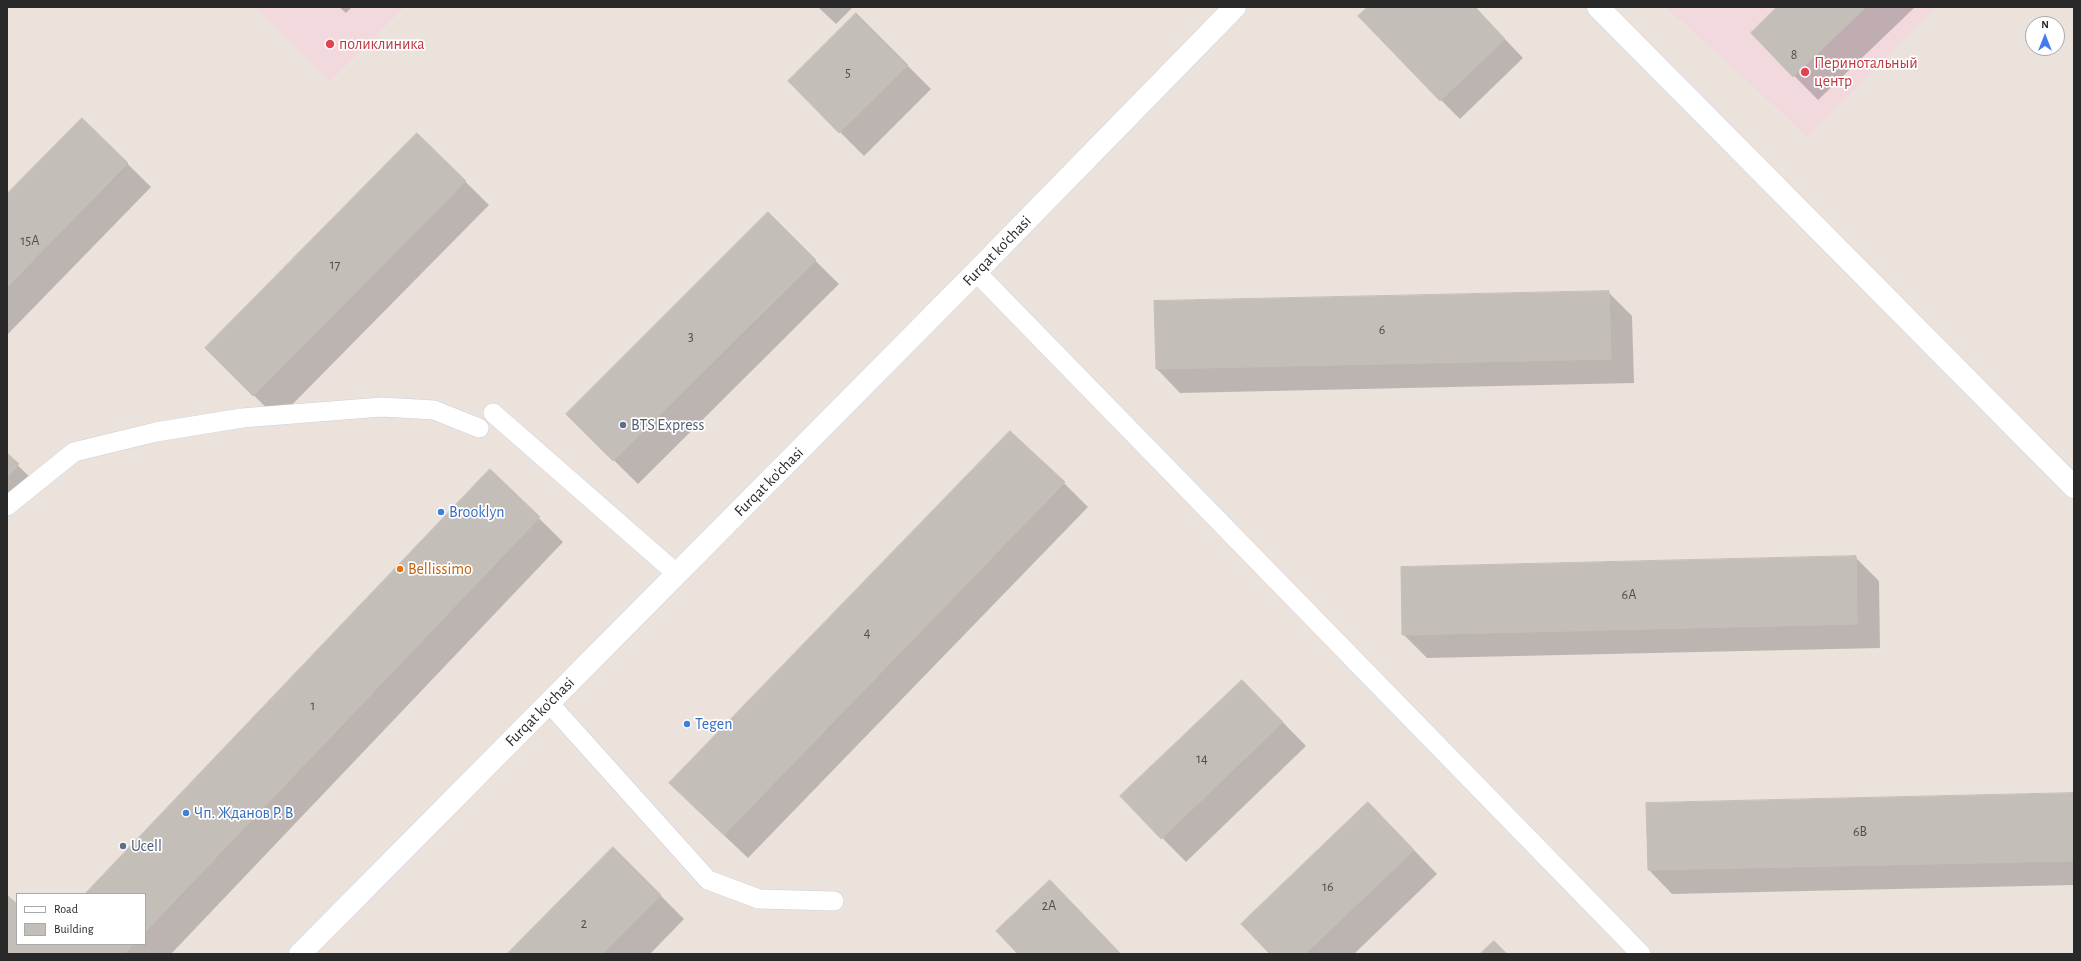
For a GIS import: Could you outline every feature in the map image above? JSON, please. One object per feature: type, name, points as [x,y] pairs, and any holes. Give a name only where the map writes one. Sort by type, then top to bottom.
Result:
[{"type":"main road","name":"Furqat ko'chasi","points":[[300,954],[976,272],[1235,7]]},
{"type":"main road","points":[[1598,7],[2074,487]]},
{"type":"lane","points":[[976,272],[1641,954]]},
{"type":"lane","points":[[7,506],[74,452],[156,432],[242,418],[382,407],[434,410],[479,428]]},
{"type":"lane","points":[[493,412],[677,574]]},
{"type":"lane","points":[[549,703],[708,880],[759,899],[834,901]]},
{"type":"shaded area","name":"поликлиника","points":[[255,7],[405,7],[330,82]]},
{"type":"shaded area","name":"Перинотальный центр","points":[[1666,7],[1937,7],[1808,137]]},
{"type":"building","points":[[1368,7],[1475,7],[1505,39],[1440,101],[1358,16]]},
{"type":"building","points":[[1777,7],[1866,7],[1793,77],[1751,33]]},
{"type":"building","points":[[856,13],[908,65],[839,133],[788,81]]},
{"type":"building","points":[[82,118],[128,163],[7,287],[7,194]]},
{"type":"building","points":[[417,133],[466,181],[253,396],[205,348]]},
{"type":"building","points":[[768,212],[816,260],[613,461],[566,414]]},
{"type":"building","points":[[1609,291],[1611,359],[1156,369],[1154,301]]},
{"type":"building","points":[[1010,431],[1065,482],[724,835],[669,783]]},
{"type":"building","points":[[7,453],[19,464],[7,477]]},
{"type":"building","points":[[490,469],[540,517],[146,931],[146,893],[86,893]]},
{"type":"building","points":[[1856,556],[1857,624],[1402,635],[1401,567]]},
{"type":"building","points":[[1242,680],[1283,722],[1161,839],[1120,796]]},
{"type":"building","points":[[2074,793],[2074,861],[1648,870],[1646,803]]},
{"type":"building","points":[[1368,802],[1414,850],[1305,954],[1270,954],[1241,924]]},
{"type":"building","points":[[613,847],[661,895],[602,954],[507,954]]},
{"type":"building","points":[[1050,880],[1121,954],[1018,954],[996,931]]},
{"type":"building","points":[[7,895],[16,903],[16,945],[60,945],[70,954],[7,954]]},
{"type":"building","points":[[1494,941],[1507,954],[1480,954]]},
{"type":"building","points":[[60,945],[133,945],[124,954],[70,954]]},
{"type":"place","name":"поликлиника","points":[[330,44]]},
{"type":"place","name":"Перинотальный центр","points":[[1805,72]]},
{"type":"place","name":"BTS Express","points":[[623,425]]},
{"type":"place","name":"Brooklyn","points":[[441,512]]},
{"type":"place","name":"Bellissimo","points":[[400,569]]},
{"type":"place","name":"Tegen","points":[[687,724]]},
{"type":"place","name":"Чп. Жданов Р. В","points":[[186,813]]},
{"type":"place","name":"Ucell","points":[[123,846]]}]
